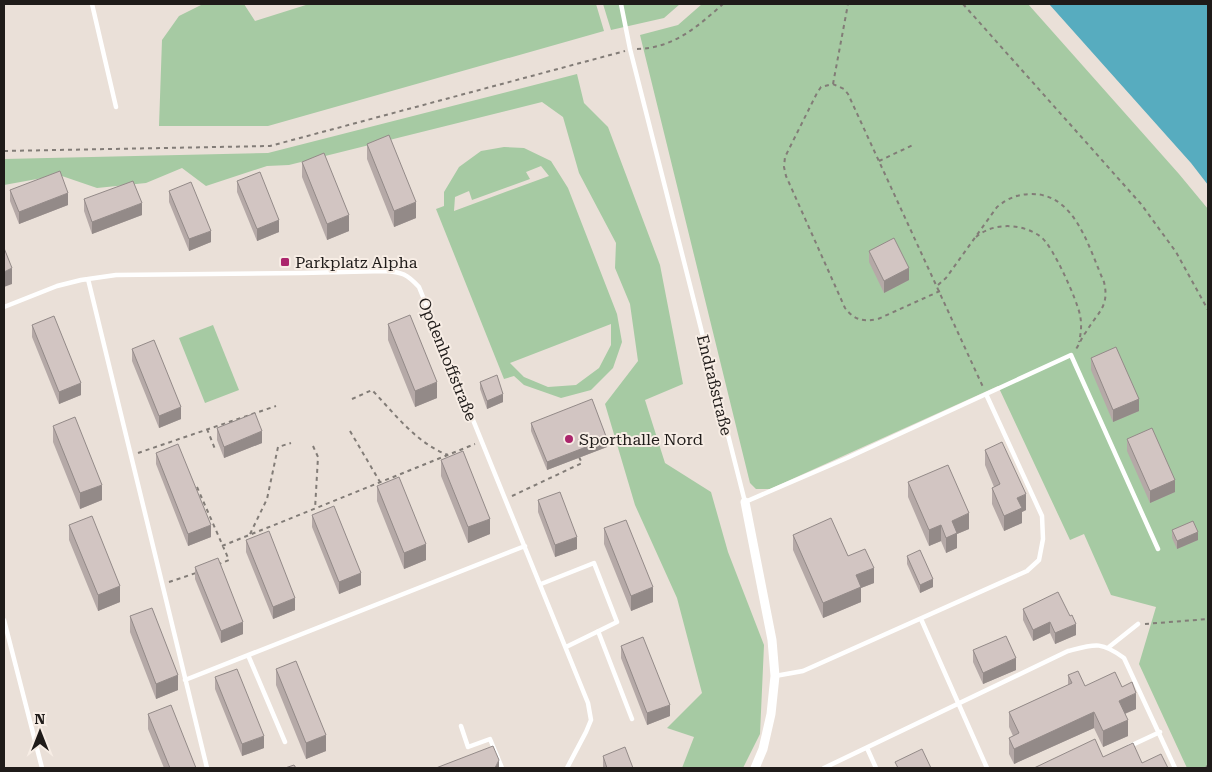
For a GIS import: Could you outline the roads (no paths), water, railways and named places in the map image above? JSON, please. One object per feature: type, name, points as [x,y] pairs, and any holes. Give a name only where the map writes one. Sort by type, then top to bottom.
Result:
[{"type":"street","name":"Endraßstraße","points":[[745,502],[772,640],[775,676],[771,714],[763,749],[755,768]]},
{"type":"lane","points":[[92,4],[116,107]]},
{"type":"lane","name":"Endraßstraße","points":[[621,4],[630,50],[745,502]]},
{"type":"lane","name":"Opdenhoffstraße","points":[[4,307],[57,286],[116,275],[385,270],[409,276],[419,287],[588,703],[591,720],[583,740],[567,768]]},
{"type":"lane","points":[[88,279],[207,768]]},
{"type":"lane","points":[[745,502],[1071,355],[1158,549]]},
{"type":"lane","points":[[775,676],[803,671],[1026,571],[1039,560],[1044,539],[1042,516],[986,394]]},
{"type":"lane","points":[[185,680],[525,546]]},
{"type":"lane","points":[[541,584],[594,563],[617,622],[566,647]]},
{"type":"lane","points":[[920,619],[987,768]]},
{"type":"lane","points":[[4,620],[42,768]]},
{"type":"lane","points":[[1109,647],[1138,624]]},
{"type":"lane","points":[[598,631],[632,719]]},
{"type":"lane","points":[[824,768],[1068,651],[1093,644],[1109,647],[1124,658],[1160,732],[1175,768]]},
{"type":"lane","points":[[248,655],[285,742]]},
{"type":"lane","points":[[461,726],[468,747],[490,739],[502,768]]},
{"type":"lane","points":[[1126,747],[1160,732]]},
{"type":"lane","points":[[867,748],[876,768]]},
{"type":"water","points":[[1049,4],[1208,4],[1208,185],[1191,163]]},
{"type":"place","name":"Parkplatz Alpha","points":[[285,262]]},
{"type":"place","name":"Sporthalle Nord","points":[[569,439]]}]
